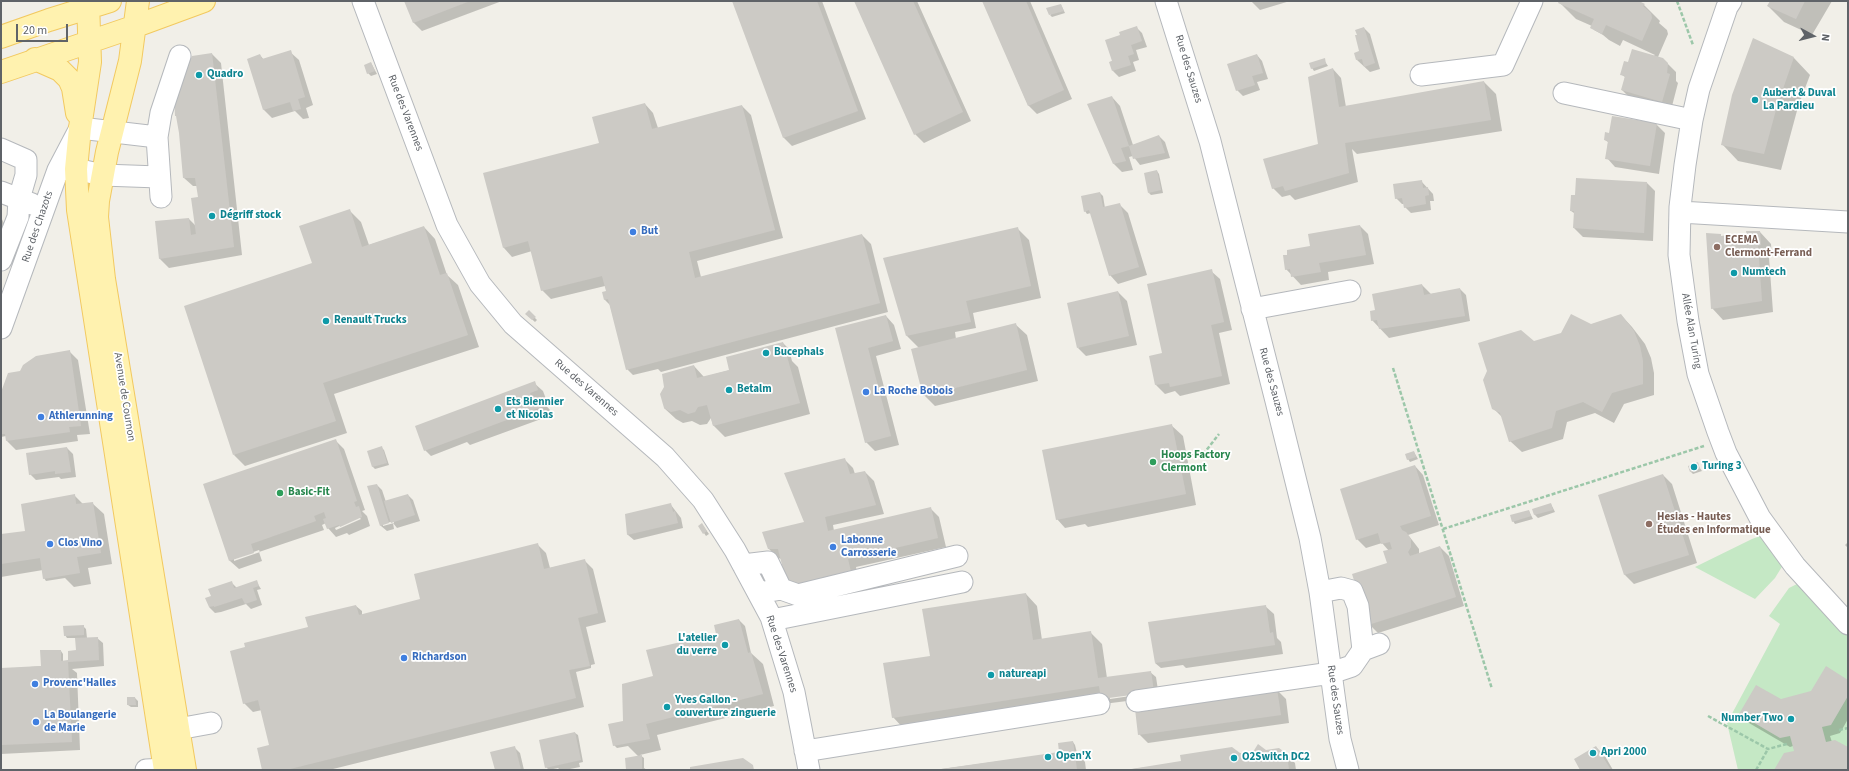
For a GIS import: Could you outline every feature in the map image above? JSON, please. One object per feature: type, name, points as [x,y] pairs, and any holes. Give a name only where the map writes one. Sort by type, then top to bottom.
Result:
[{"type":"main road","points":[[1,37],[88,4],[110,1]]},
{"type":"main road","name":"Avenue de Cournon","points":[[138,1],[136,26],[130,61],[102,175],[97,217],[102,257],[178,729],[169,767]]},
{"type":"main road","points":[[1,72],[204,1]]},
{"type":"main road","name":"Avenue de Cournon","points":[[88,4],[90,62],[80,128],[67,169],[78,210],[147,657],[169,767]]},
{"type":"main road","points":[[35,59],[60,70],[69,79],[73,88],[80,128]]},
{"type":"street","name":"Rue des Varennes","points":[[363,1],[447,225],[480,284],[513,324],[664,457],[703,500],[743,565],[772,620],[794,692],[807,760]]},
{"type":"street","name":"Rue des Sauzes","points":[[1166,1],[1210,142],[1310,538],[1320,592],[1340,739],[1348,770]]},
{"type":"street","points":[[1421,75],[1503,65],[1524,3]]},
{"type":"street","name":"Allée Alan Turing","points":[[1724,3],[1699,89],[1692,120],[1680,212],[1679,255],[1688,321],[1698,374],[1726,453],[1760,518],[1795,566],[1848,624]]},
{"type":"street","points":[[67,169],[160,187],[157,137],[160,113],[180,56]]},
{"type":"street","points":[[1564,93],[1692,120]]},
{"type":"street","points":[[80,128],[157,137]]},
{"type":"street","points":[[1,149],[26,160],[26,175],[10,195]]},
{"type":"street","name":"Rue des Chazots","points":[[1,328],[40,222],[43,209],[67,169]]},
{"type":"street","points":[[10,195],[43,209]]},
{"type":"street","points":[[1,260],[18,217],[10,195]]},
{"type":"street","points":[[1680,212],[1848,222]]},
{"type":"street","points":[[1252,309],[1350,291]]},
{"type":"street","points":[[759,593],[781,589],[798,595],[956,556]]},
{"type":"street","points":[[743,565],[768,562],[781,589]]},
{"type":"street","points":[[772,620],[962,582]]},
{"type":"street","points":[[1137,701],[1331,673],[1352,666],[1371,647],[1352,591],[1341,588],[1320,592]]},
{"type":"street","points":[[147,657],[156,665],[166,720],[178,729],[211,724]]},
{"type":"street","points":[[807,760],[1099,704]]},
{"type":"path","points":[[1392,368],[1492,689]]},
{"type":"path","points":[[1179,459],[1205,452],[1219,434]]},
{"type":"path","points":[[1443,529],[1707,445]]},
{"type":"path","points":[[1708,716],[1768,749],[1787,744]]},
{"type":"path","points":[[1839,730],[1848,728]]},
{"type":"path","points":[[1756,770],[1768,749]]},
{"type":"green space","points":[[1763,535],[1783,565],[1775,578],[1755,599],[1695,567],[1752,539]]},
{"type":"green space","points":[[1799,583],[1848,634],[1848,770],[1738,770],[1727,723],[1780,624],[1769,616],[1789,588]]},
{"type":"building","points":[[404,1],[470,1],[413,23]]},
{"type":"building","points":[[732,1],[817,1],[858,111],[783,138]]},
{"type":"building","points":[[854,1],[913,1],[963,112],[914,135]]},
{"type":"building","points":[[982,1],[1026,1],[1064,90],[1028,106]]},
{"type":"building","points":[[1559,1],[1639,1],[1645,4],[1643,6],[1651,13],[1652,18],[1642,41],[1606,25],[1602,34],[1590,28],[1594,19],[1558,3]]},
{"type":"building","points":[[1770,1],[1805,1],[1796,19],[1767,6]]},
{"type":"building","points":[[1061,4],[1064,11],[1049,15],[1046,8]]},
{"type":"building","points":[[1137,26],[1142,41],[1131,45],[1134,54],[1128,56],[1131,65],[1112,71],[1109,62],[1112,61],[1105,40],[1120,35],[1119,32]]},
{"type":"building","points":[[1364,27],[1375,63],[1364,67],[1362,59],[1356,60],[1354,53],[1359,51],[1355,30]]},
{"type":"building","name":"Aubert & Duval La Pardieu","points":[[1753,38],[1794,57],[1777,106],[1764,154],[1721,145],[1732,95]]},
{"type":"building","points":[[1632,49],[1663,58],[1668,63],[1667,73],[1670,74],[1662,102],[1621,90],[1625,76],[1620,75],[1624,61],[1628,62]]},
{"type":"building","points":[[291,50],[305,97],[298,99],[301,109],[293,111],[290,102],[263,110],[247,59],[260,54],[262,59]]},
{"type":"building","points":[[212,53],[234,247],[159,259],[155,221],[189,218],[191,235],[196,234],[191,198],[198,197],[195,178],[183,178],[179,133],[175,116],[174,95],[192,56]]},
{"type":"building","points":[[1257,54],[1263,73],[1252,76],[1255,85],[1236,91],[1227,64]]},
{"type":"building","points":[[1325,58],[1326,64],[1311,69],[1309,63]]},
{"type":"building","points":[[371,62],[375,71],[367,74],[364,65]]},
{"type":"building","points":[[1333,68],[1339,107],[1484,81],[1491,120],[1345,143],[1349,173],[1285,191],[1283,186],[1272,189],[1263,159],[1318,144],[1308,77]]},
{"type":"building","points":[[1112,96],[1129,146],[1121,148],[1126,161],[1113,164],[1087,104]]},
{"type":"building","name":"But","points":[[645,103],[652,129],[742,105],[775,230],[689,252],[695,278],[862,234],[880,303],[626,370],[608,299],[604,300],[602,292],[606,291],[602,276],[541,291],[528,241],[503,248],[483,173],[599,143],[592,117]]},
{"type":"building","points":[[1612,116],[1657,123],[1650,166],[1605,159],[1608,141],[1604,140],[1605,132],[1609,133]]},
{"type":"building","points":[[1159,135],[1165,153],[1133,159],[1129,146]]},
{"type":"building","points":[[1157,170],[1161,190],[1148,193],[1144,173]]},
{"type":"building","points":[[1576,178],[1647,182],[1644,233],[1573,228],[1574,211],[1570,211],[1571,195],[1575,195]]},
{"type":"building","points":[[1422,180],[1423,188],[1428,187],[1429,195],[1425,196],[1426,204],[1404,208],[1402,198],[1395,199],[1393,184]]},
{"type":"building","points":[[1100,192],[1103,207],[1120,203],[1139,267],[1109,276],[1089,210],[1084,212],[1081,196]]},
{"type":"building","name":"Renault Trucks","points":[[350,209],[362,247],[424,226],[440,275],[447,273],[468,335],[323,383],[336,421],[233,455],[184,306],[312,263],[299,226]]},
{"type":"building","points":[[1360,225],[1366,255],[1319,263],[1321,272],[1291,277],[1290,269],[1285,270],[1283,255],[1287,255],[1287,250],[1310,246],[1308,234]]},
{"type":"building","points":[[1018,227],[1031,286],[966,301],[971,322],[906,336],[883,258]]},
{"type":"building","name":"Numtech","points":[[1746,231],[1760,231],[1761,245],[1758,246],[1762,301],[1711,309],[1706,233],[1721,234],[1721,236],[1747,236]]},
{"type":"building","points":[[1212,269],[1224,322],[1211,325],[1222,376],[1170,387],[1169,383],[1155,385],[1149,356],[1162,353],[1147,284]]},
{"type":"building","points":[[1422,284],[1424,295],[1460,288],[1465,316],[1379,329],[1377,320],[1371,321],[1370,311],[1375,310],[1372,294]]},
{"type":"building","points":[[1118,291],[1129,336],[1077,348],[1067,303]]},
{"type":"building","points":[[529,310],[536,317],[532,320],[525,314]]},
{"type":"building","points":[[1571,314],[1591,324],[1621,314],[1634,331],[1640,346],[1643,361],[1643,384],[1612,393],[1602,412],[1583,402],[1556,411],[1552,428],[1509,442],[1500,413],[1492,409],[1483,380],[1487,371],[1478,343],[1521,330],[1534,341],[1561,333]]},
{"type":"building","name":"La Roche Bobois","points":[[886,315],[893,341],[868,348],[891,436],[865,443],[835,328]]},
{"type":"building","points":[[1016,323],[1027,370],[923,396],[911,349]]},
{"type":"building","name":"Betalm","points":[[783,342],[800,403],[713,426],[707,405],[698,407],[695,412],[688,414],[680,410],[671,412],[664,408],[660,394],[664,387],[662,374],[694,365],[697,378],[729,370],[726,357]]},
{"type":"building","points":[[70,350],[81,426],[69,427],[70,432],[6,441],[5,434],[1,434],[1,392],[8,373],[20,371],[23,365],[36,356]]},
{"type":"building","name":"Ets Biennier et Nicolas","points":[[535,381],[538,390],[530,393],[534,403],[542,400],[544,406],[424,451],[415,426]]},
{"type":"building","points":[[1172,424],[1186,494],[1056,520],[1042,450]]},
{"type":"building","name":"Basic-Fit","points":[[336,439],[357,501],[354,502],[356,507],[359,506],[362,517],[340,527],[339,525],[327,529],[323,519],[326,518],[324,512],[314,516],[316,521],[251,544],[254,553],[229,561],[203,484]]},
{"type":"building","points":[[382,446],[387,463],[372,467],[367,451]]},
{"type":"building","points":[[67,447],[71,472],[55,474],[55,471],[29,475],[26,453]]},
{"type":"building","points":[[1414,451],[1416,457],[1407,460],[1405,454]]},
{"type":"building","name":"Labonne Carrosserie","points":[[845,458],[850,474],[865,471],[876,505],[825,517],[828,531],[931,507],[938,538],[848,559],[851,572],[793,586],[786,581],[778,549],[768,549],[762,532],[804,522],[784,473]]},
{"type":"building","name":"Turing 3","points":[[1698,462],[1700,469],[1690,472],[1688,466]]},
{"type":"building","points":[[1415,465],[1431,516],[1400,526],[1411,539],[1411,547],[1408,552],[1410,556],[1440,546],[1456,597],[1368,625],[1352,574],[1387,563],[1383,551],[1392,549],[1390,542],[1381,544],[1378,533],[1356,540],[1340,489]]},
{"type":"building","points":[[1663,474],[1689,555],[1624,575],[1598,495]]},
{"type":"building","points":[[377,484],[389,523],[380,526],[367,486]]},
{"type":"building","name":"Clos Vino","points":[[75,494],[76,504],[93,502],[101,553],[77,557],[80,573],[43,579],[40,558],[1,564],[1,534],[25,531],[21,504]]},
{"type":"building","points":[[408,494],[415,515],[391,523],[384,501]]},
{"type":"building","points":[[671,503],[678,523],[627,535],[625,514]]},
{"type":"building","points":[[1551,503],[1553,510],[1534,515],[1532,509]]},
{"type":"building","points":[[1529,510],[1531,516],[1512,522],[1510,515]]},
{"type":"building","points":[[702,523],[707,531],[703,534],[698,526]]},
{"type":"building","name":"Richardson","points":[[538,543],[544,569],[585,559],[598,613],[578,618],[590,666],[569,670],[576,698],[286,770],[262,770],[257,748],[269,745],[258,700],[243,704],[230,651],[245,647],[244,643],[308,627],[305,617],[356,605],[359,615],[420,599],[414,574]]},
{"type":"building","points":[[257,580],[259,586],[253,588],[257,600],[245,604],[242,598],[214,607],[209,607],[205,598],[211,596],[208,589],[232,581],[234,588]]},
{"type":"building","name":"natureapi","points":[[1026,593],[1033,640],[1091,631],[1098,678],[1151,671],[1154,692],[1101,699],[1099,686],[892,718],[883,663],[930,656],[922,609]]},
{"type":"building","points":[[1266,605],[1270,633],[1273,632],[1275,645],[1155,663],[1148,622]]},
{"type":"building","name":"Yves Gallon - couverture zinguerie","points":[[739,619],[748,653],[751,652],[763,694],[646,724],[650,739],[613,746],[608,724],[623,721],[622,684],[653,676],[646,650],[716,634],[714,625]]},
{"type":"building","points":[[84,625],[84,635],[64,636],[63,626]]},
{"type":"building","points":[[98,637],[99,660],[68,662],[72,742],[1,745],[1,668],[41,666],[40,650],[61,650],[61,661],[68,660],[68,651],[76,650],[75,638]]},
{"type":"building","name":"Number Two","points":[[1826,666],[1848,680],[1848,696],[1831,725],[1822,727],[1826,742],[1835,740],[1848,747],[1848,770],[1774,770],[1784,753],[1794,751],[1790,736],[1780,738],[1739,714],[1756,685],[1781,699],[1811,691]]},
{"type":"building","points":[[1277,689],[1281,715],[1138,735],[1135,709]]},
{"type":"building","points":[[127,697],[135,697],[136,705],[127,705]]},
{"type":"building","points":[[575,732],[581,760],[545,768],[539,740]]},
{"type":"building","name":"Open'X","points":[[1073,741],[1077,770],[934,770],[1059,752],[1058,743]]},
{"type":"building","name":"O2Switch DC2","points":[[1258,744],[1266,750],[1279,748],[1287,754],[1289,770],[1125,770],[1181,761],[1180,755],[1232,747],[1240,753],[1253,752]]},
{"type":"building","points":[[515,746],[521,770],[495,770],[490,752]]},
{"type":"building","name":"Apri 2000","points":[[1596,746],[1611,770],[1580,770],[1574,759]]},
{"type":"building","points":[[642,755],[642,770],[626,770],[625,758]]},
{"type":"building","points":[[743,758],[753,765],[754,770],[690,770],[690,767]]},
{"type":"place","name":"Quadro","points":[[199,75]]},
{"type":"place","name":"Aubert & Duval La Pardieu","points":[[1755,100]]},
{"type":"place","name":"Dégriff stock","points":[[212,216]]},
{"type":"place","name":"But","points":[[633,232]]},
{"type":"place","name":"ECEMA Clermont-Ferrand","points":[[1717,247]]},
{"type":"place","name":"Numtech","points":[[1734,273]]},
{"type":"place","name":"Renault Trucks","points":[[326,321]]},
{"type":"place","name":"Bucephals","points":[[766,353]]},
{"type":"place","name":"Betalm","points":[[729,390]]},
{"type":"place","name":"La Roche Bobois","points":[[866,392]]},
{"type":"place","name":"Ets Biennier et Nicolas","points":[[498,409]]},
{"type":"place","name":"Athlerunning","points":[[41,417]]},
{"type":"place","name":"Hoops Factory Clermont","points":[[1153,462]]},
{"type":"place","name":"Turing 3","points":[[1694,467]]},
{"type":"place","name":"Basic-Fit","points":[[280,493]]},
{"type":"place","name":"Hesias - Hautes Études en Informatique","points":[[1649,524]]},
{"type":"place","name":"Clos Vino","points":[[50,544]]},
{"type":"place","name":"Labonne Carrosserie","points":[[833,547]]},
{"type":"place","name":"L'atelier du verre","points":[[725,645]]},
{"type":"place","name":"Richardson","points":[[404,658]]},
{"type":"place","name":"natureapi","points":[[991,675]]},
{"type":"place","name":"Provenc'Halles","points":[[35,684]]},
{"type":"place","name":"Yves Gallon - couverture zinguerie","points":[[667,707]]},
{"type":"place","name":"Number Two","points":[[1791,719]]},
{"type":"place","name":"La Boulangerie de Marie","points":[[36,722]]},
{"type":"place","name":"Apri 2000","points":[[1593,753]]},
{"type":"place","name":"Open'X","points":[[1048,757]]},
{"type":"place","name":"O2Switch DC2","points":[[1234,758]]}]
